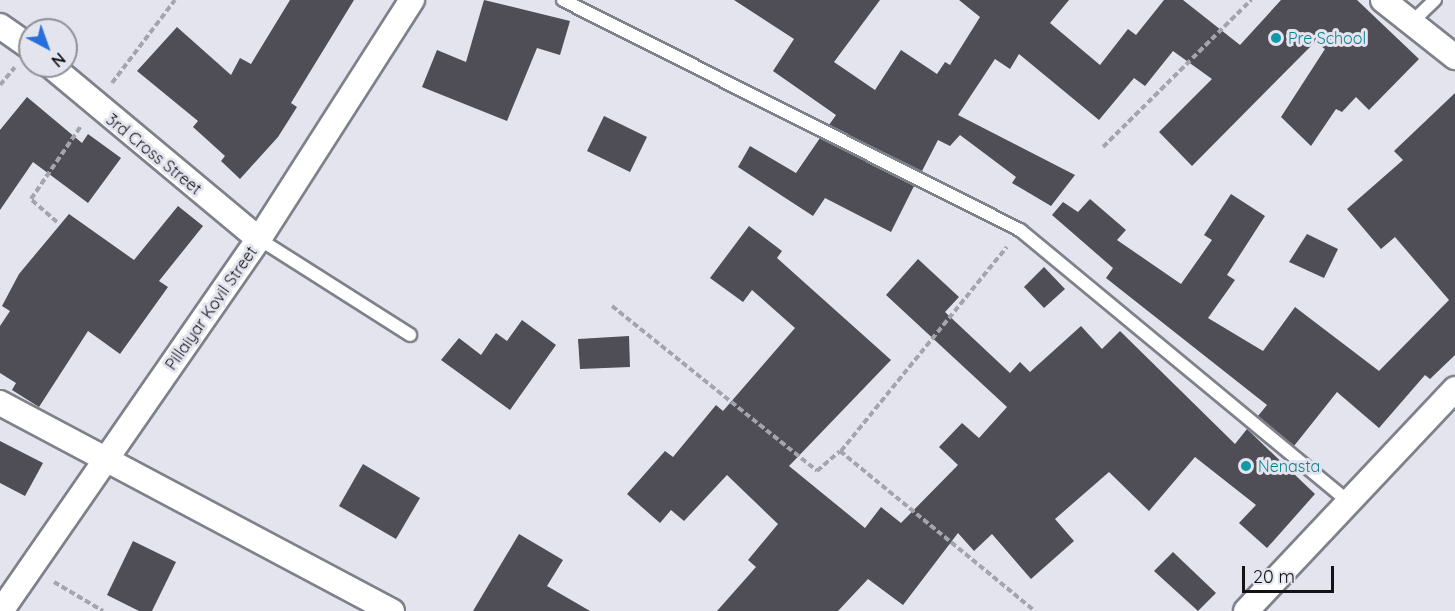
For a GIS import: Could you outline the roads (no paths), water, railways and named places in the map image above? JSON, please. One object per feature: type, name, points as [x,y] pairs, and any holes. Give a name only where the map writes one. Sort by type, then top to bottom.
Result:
[{"type":"street","name":"Pillaiyar Kovil Street","points":[[1,611],[259,239],[412,0]]},
{"type":"street","points":[[1383,0],[1455,57]]},
{"type":"street","points":[[0,26],[18,39]]},
{"type":"street","name":"3rd Cross Street","points":[[64,78],[95,106],[259,239]]},
{"type":"street","points":[[1246,611],[1455,389]]},
{"type":"street","points":[[0,403],[109,458],[392,611]]},
{"type":"lane","points":[[563,0],[1020,230],[1348,501]]},
{"type":"lane","points":[[1412,22],[1435,0]]},
{"type":"lane","points":[[259,239],[410,335]]},
{"type":"place","name":"Pre School","points":[[1276,38]]},
{"type":"place","name":"Nenasta","points":[[1246,466]]}]
